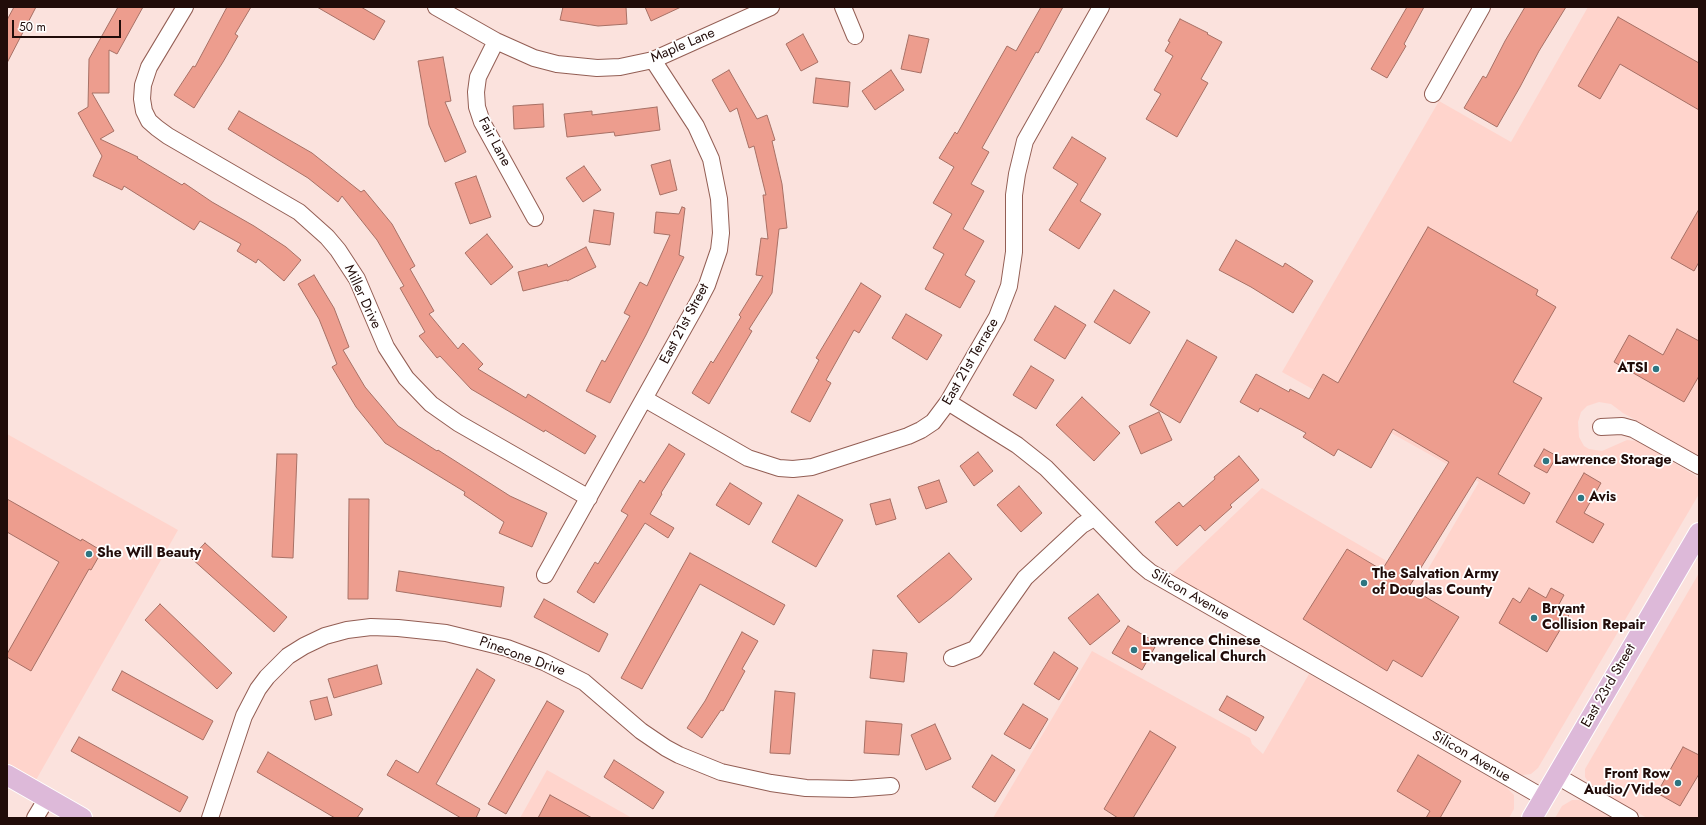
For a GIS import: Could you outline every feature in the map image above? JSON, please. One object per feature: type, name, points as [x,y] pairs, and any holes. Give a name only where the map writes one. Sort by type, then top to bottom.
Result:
[{"type":"main road","name":"East 23rd Street","points":[[1532,818],[1699,533]]},
{"type":"main road","points":[[7,776],[82,818]]},
{"type":"street","name":"Miller Drive","points":[[185,7],[149,67],[143,85],[142,99],[144,111],[149,121],[168,136],[294,209],[314,224],[327,237],[338,250],[357,279],[386,347],[406,378],[431,404],[458,423],[589,498]]},
{"type":"street","name":"Maple Lane","points":[[436,7],[496,41],[534,58],[581,68],[620,67],[654,60],[766,8]]},
{"type":"street","points":[[843,7],[855,36]]},
{"type":"street","name":"East 21st Terrace","points":[[645,399],[748,458],[764,464],[793,469],[812,467],[921,430],[933,422],[948,402],[998,317],[1009,286],[1014,252],[1014,195],[1017,174],[1025,141],[1101,7]]},
{"type":"street","points":[[1433,94],[1482,7]]},
{"type":"street","name":"Fair Lane","points":[[496,41],[478,77],[476,92],[477,107],[482,122],[536,218]]},
{"type":"street","name":"East 21st Street","points":[[545,575],[645,399],[707,285],[719,250],[721,233],[719,198],[716,179],[704,143],[696,126],[654,60]]},
{"type":"street","name":"Silicon Avenue","points":[[948,402],[1017,445],[1046,468],[1094,518],[1150,572],[1544,798]]},
{"type":"street","points":[[1601,427],[1622,426],[1633,429],[1699,466]]},
{"type":"street","points":[[952,658],[975,649],[1025,578],[1082,525],[1094,518]]},
{"type":"street","name":"Pinecone Drive","points":[[210,818],[244,716],[267,677],[288,656],[304,646],[332,634],[347,630],[371,627],[446,633],[499,646],[544,662],[584,682],[641,731],[666,748],[679,755],[722,772],[771,783],[806,788],[852,789],[891,786]]},
{"type":"street","points":[[1557,776],[1630,818]]},
{"type":"street","points":[[35,818],[47,798]]},
{"type":"shaded area","points":[[1588,7],[1699,7],[1699,456],[1623,413],[1611,404],[1599,402],[1587,406],[1581,412],[1578,422],[1579,437],[1584,446],[1589,449],[1602,451],[1627,440],[1637,441],[1696,476],[1699,480],[1699,494],[1538,768],[1531,774],[1523,775],[1516,773],[1171,575],[1262,488],[1421,581],[1479,482],[1282,372],[1439,101],[1511,142]]},
{"type":"shaded area","points":[[7,434],[178,530],[36,780],[7,764]]},
{"type":"shaded area","points":[[1699,573],[1699,818],[1647,818],[1591,786],[1585,777],[1585,769]]},
{"type":"shaded area","points":[[1092,651],[1250,738],[1252,744],[1263,754],[1309,674],[1506,787],[1514,795],[1514,809],[1509,818],[993,818]]},
{"type":"shaded area","points":[[547,770],[632,818],[520,818]]},
{"type":"shaded area","points":[[1572,800],[1579,800],[1612,818],[1555,818],[1562,806]]},
{"type":"building","points":[[14,7],[36,7],[7,63],[7,20]]},
{"type":"building","points":[[118,7],[143,7],[117,54],[109,50],[109,93],[92,93],[114,131],[100,139],[138,157],[137,158],[182,185],[184,183],[212,202],[254,226],[286,247],[301,260],[284,281],[258,259],[256,263],[237,251],[241,244],[200,221],[194,230],[124,186],[122,190],[93,176],[102,156],[78,113],[88,107],[89,59]]},
{"type":"building","points":[[227,7],[251,7],[235,34],[238,36],[194,108],[174,95],[193,66],[195,67]]},
{"type":"building","points":[[317,7],[361,7],[385,21],[374,40]]},
{"type":"building","points":[[563,7],[626,7],[627,24],[598,26],[560,20]]},
{"type":"building","points":[[645,7],[681,7],[651,21]]},
{"type":"building","points":[[1041,7],[1063,7],[1038,53],[1036,52],[982,148],[989,152],[971,184],[984,191],[963,229],[984,241],[965,275],[975,281],[960,308],[925,289],[944,254],[933,248],[952,214],[933,203],[954,167],[939,158],[955,132],[957,134],[1007,46],[1016,51]]},
{"type":"building","points":[[1407,7],[1424,7],[1404,44],[1406,46],[1387,78],[1371,69]]},
{"type":"building","points":[[1525,7],[1566,7],[1539,51],[1497,127],[1464,108],[1483,76],[1486,78]]},
{"type":"building","points":[[1618,17],[1699,63],[1699,110],[1620,64],[1600,99],[1578,86]]},
{"type":"building","points":[[1180,19],[1222,42],[1201,79],[1208,83],[1177,137],[1146,119],[1161,94],[1154,90],[1173,56],[1165,51],[1170,42],[1168,41]]},
{"type":"building","points":[[803,34],[818,62],[801,71],[786,44]]},
{"type":"building","points":[[909,35],[929,39],[921,73],[901,69]]},
{"type":"building","points":[[443,57],[451,101],[445,102],[466,152],[445,162],[429,125],[418,61]]},
{"type":"building","points":[[729,70],[757,119],[767,115],[775,140],[772,141],[782,184],[787,228],[779,229],[772,293],[749,329],[752,331],[709,404],[692,393],[711,361],[713,363],[741,317],[739,315],[763,276],[756,275],[761,238],[768,239],[763,195],[766,195],[754,146],[749,148],[737,108],[730,112],[712,80]]},
{"type":"building","points":[[891,70],[904,90],[875,110],[862,91]]},
{"type":"building","points":[[816,78],[850,82],[848,107],[813,103]]},
{"type":"building","points":[[543,104],[544,127],[514,129],[513,106]]},
{"type":"building","points":[[657,107],[660,130],[615,136],[614,132],[567,137],[564,114],[592,111],[592,115]]},
{"type":"building","points":[[239,111],[312,153],[361,192],[364,190],[392,224],[415,266],[410,269],[434,311],[429,314],[458,349],[463,343],[483,364],[478,369],[526,398],[528,394],[596,436],[585,454],[471,389],[440,356],[437,358],[419,336],[425,332],[400,288],[404,286],[377,240],[342,196],[338,202],[308,178],[228,129]]},
{"type":"building","points":[[1072,137],[1106,158],[1080,201],[1101,214],[1079,249],[1049,230],[1078,184],[1053,168]]},
{"type":"building","points":[[670,160],[677,190],[660,195],[651,165]]},
{"type":"building","points":[[584,166],[601,190],[583,202],[566,178]]},
{"type":"building","points":[[476,176],[491,217],[470,224],[455,183]]},
{"type":"building","points":[[682,207],[685,208],[679,255],[684,257],[646,335],[610,403],[586,391],[602,360],[605,362],[630,316],[624,313],[640,282],[647,286],[670,235],[654,233],[656,212],[679,214]]},
{"type":"building","points":[[1699,209],[1699,262],[1694,271],[1671,258]]},
{"type":"building","points":[[594,210],[614,213],[610,245],[589,242]]},
{"type":"building","points":[[1428,227],[1538,290],[1536,295],[1556,307],[1513,382],[1542,398],[1498,474],[1530,493],[1524,504],[1477,477],[1409,587],[1459,617],[1422,677],[1393,660],[1387,671],[1303,619],[1347,549],[1382,570],[1449,462],[1393,429],[1371,468],[1338,449],[1334,456],[1303,437],[1306,433],[1260,408],[1258,412],[1240,402],[1256,374],[1289,392],[1290,389],[1309,399],[1323,374],[1338,383]]},
{"type":"building","points":[[487,234],[513,267],[491,285],[465,253]]},
{"type":"building","points":[[1236,240],[1283,267],[1285,263],[1313,281],[1293,313],[1251,287],[1219,270]]},
{"type":"building","points":[[586,247],[596,267],[567,281],[523,291],[518,272],[547,264],[548,267]]},
{"type":"building","points":[[314,275],[334,308],[349,347],[343,350],[365,387],[398,426],[510,496],[547,513],[532,547],[499,533],[504,522],[464,495],[465,492],[385,443],[356,407],[332,367],[337,364],[319,319],[298,284]]},
{"type":"building","points":[[861,283],[881,296],[859,333],[854,330],[826,380],[831,383],[810,422],[791,412],[819,360],[816,358]]},
{"type":"building","points":[[1114,290],[1150,312],[1130,344],[1094,322]]},
{"type":"building","points":[[1055,306],[1086,325],[1065,359],[1034,340]]},
{"type":"building","points":[[906,314],[942,335],[927,360],[892,338]]},
{"type":"building","name":"ATSI","points":[[1677,329],[1699,341],[1699,376],[1684,402],[1614,362],[1629,335],[1663,355]]},
{"type":"building","points":[[1187,340],[1217,357],[1180,423],[1150,405]]},
{"type":"building","points":[[1031,366],[1054,380],[1036,409],[1013,395]]},
{"type":"building","points":[[1082,397],[1120,433],[1094,461],[1056,425]]},
{"type":"building","points":[[1159,412],[1172,440],[1141,454],[1129,426]]},
{"type":"building","points":[[669,444],[685,454],[650,514],[674,528],[668,538],[645,523],[594,603],[577,592],[595,562],[598,564],[628,515],[621,511],[640,480],[644,483]]},
{"type":"building","name":"Lawrence Storage","points":[[1544,449],[1557,456],[1547,473],[1534,466]]},
{"type":"building","points":[[978,452],[993,471],[974,486],[960,466]]},
{"type":"building","points":[[277,454],[297,454],[293,558],[272,557]]},
{"type":"building","points":[[1239,456],[1259,480],[1230,505],[1232,507],[1205,531],[1200,525],[1177,546],[1155,522],[1179,502],[1183,507],[1215,479],[1214,477]]},
{"type":"building","name":"Avis","points":[[1584,473],[1601,483],[1584,513],[1604,524],[1593,543],[1556,522]]},
{"type":"building","points":[[939,480],[947,502],[926,509],[918,487]]},
{"type":"building","points":[[730,483],[762,503],[749,525],[716,505]]},
{"type":"building","points":[[1019,486],[1042,513],[1021,532],[997,505]]},
{"type":"building","points":[[798,495],[843,520],[816,567],[772,542]]},
{"type":"building","points":[[7,499],[81,541],[82,539],[102,551],[91,570],[89,569],[31,671],[7,657],[7,654],[59,562],[7,532]]},
{"type":"building","points":[[349,499],[369,499],[368,599],[348,599]]},
{"type":"building","points":[[890,499],[896,519],[876,525],[870,504]]},
{"type":"building","points":[[205,543],[287,617],[274,632],[191,558]]},
{"type":"building","points":[[690,553],[785,605],[774,625],[700,584],[642,689],[621,678]]},
{"type":"building","points":[[949,553],[972,579],[951,598],[919,623],[897,596]]},
{"type":"building","points":[[399,571],[504,587],[501,607],[396,591]]},
{"type":"building","name":"Bryant Collision Repair","points":[[1529,588],[1546,598],[1551,588],[1564,595],[1558,606],[1570,613],[1547,652],[1499,623],[1513,598],[1520,603]]},
{"type":"building","points":[[1098,594],[1120,621],[1090,645],[1068,618]]},
{"type":"building","points":[[544,599],[608,634],[599,652],[534,617]]},
{"type":"building","points":[[160,604],[232,673],[217,689],[145,620]]},
{"type":"building","name":"Lawrence Chinese Evangelical Church","points":[[1128,626],[1150,639],[1148,643],[1155,647],[1142,670],[1112,653]]},
{"type":"building","points":[[742,632],[758,641],[742,669],[745,671],[723,711],[721,710],[702,738],[687,728],[705,701]]},
{"type":"building","points":[[873,650],[907,653],[904,682],[870,678]]},
{"type":"building","points":[[1054,652],[1078,668],[1059,700],[1034,684]]},
{"type":"building","points":[[377,665],[382,684],[334,698],[328,679]]},
{"type":"building","points":[[477,669],[495,680],[436,784],[480,809],[476,818],[461,818],[387,775],[396,760],[418,773]]},
{"type":"building","points":[[122,671],[213,721],[203,740],[112,690]]},
{"type":"building","points":[[775,691],[795,693],[790,754],[770,753]]},
{"type":"building","points":[[1227,696],[1264,717],[1256,731],[1219,710]]},
{"type":"building","points":[[327,697],[332,715],[315,720],[310,701]]},
{"type":"building","points":[[547,701],[564,711],[506,814],[488,804]]},
{"type":"building","points":[[1023,704],[1048,719],[1030,749],[1004,734]]},
{"type":"building","points":[[866,721],[902,724],[899,755],[864,753]]},
{"type":"building","points":[[935,724],[951,759],[926,770],[911,735]]},
{"type":"building","points":[[1150,731],[1176,747],[1133,818],[1118,818],[1104,809]]},
{"type":"building","points":[[79,737],[188,797],[180,812],[71,751]]},
{"type":"building","name":"Front Row Audio/Video","points":[[1683,747],[1699,755],[1699,774],[1680,806],[1657,793]]},
{"type":"building","points":[[268,752],[363,809],[357,818],[335,818],[257,772]]},
{"type":"building","points":[[992,755],[1015,770],[995,802],[972,787]]},
{"type":"building","points":[[1418,755],[1461,781],[1440,818],[1426,818],[1430,811],[1397,791]]},
{"type":"building","points":[[614,760],[664,792],[653,809],[604,777]]},
{"type":"building","points":[[550,795],[592,818],[538,818]]},
{"type":"place","name":"ATSI","points":[[1656,369]]},
{"type":"place","name":"Lawrence Storage","points":[[1546,461]]},
{"type":"place","name":"Avis","points":[[1581,498]]},
{"type":"place","name":"She Will Beauty","points":[[89,554]]},
{"type":"place","name":"The Salvation Army of Douglas County","points":[[1364,583]]},
{"type":"place","name":"Bryant Collision Repair","points":[[1534,618]]},
{"type":"place","name":"Lawrence Chinese Evangelical Church","points":[[1134,650]]},
{"type":"place","name":"Front Row Audio/Video","points":[[1678,783]]}]
